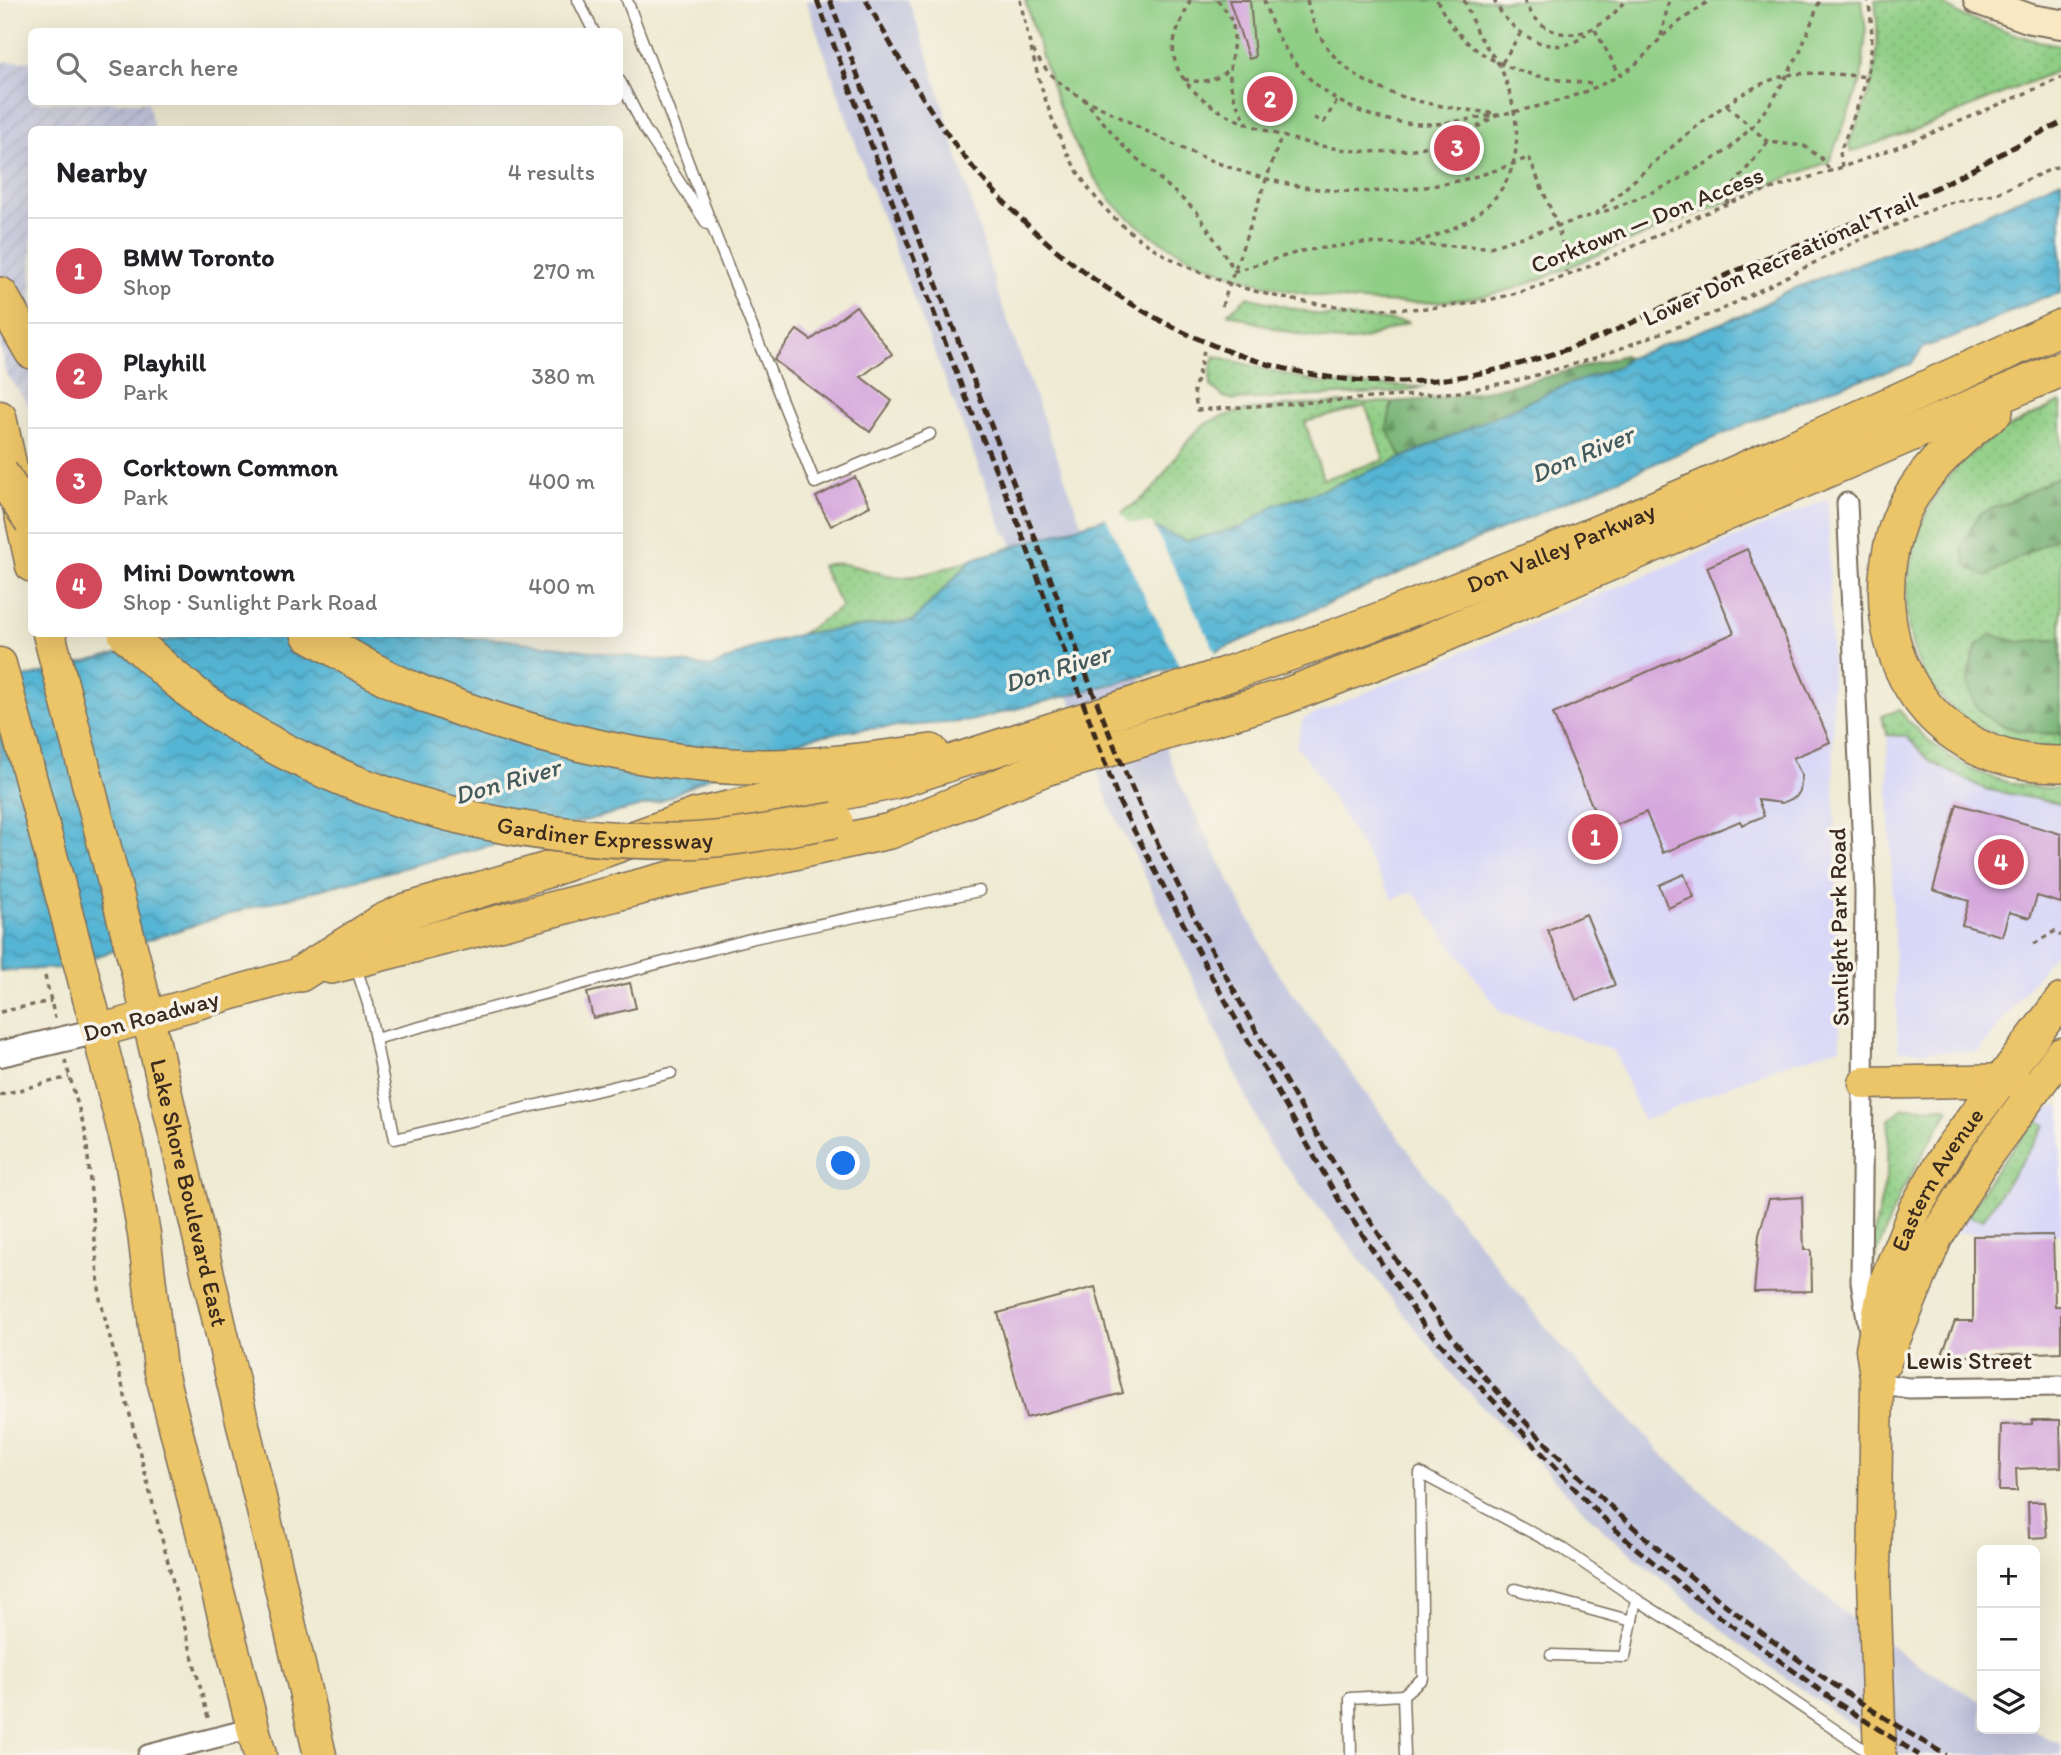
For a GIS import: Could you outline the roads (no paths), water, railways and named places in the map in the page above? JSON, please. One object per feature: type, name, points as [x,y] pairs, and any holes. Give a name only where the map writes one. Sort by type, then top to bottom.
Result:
[{"type":"highway","points":[[0,295],[28,344]]},
{"type":"highway","name":"Don Valley Parkway","points":[[1045,732],[1279,656],[1508,570],[1851,423],[2061,327]]},
{"type":"highway","points":[[2046,376],[1968,431],[1919,485],[1895,531],[1886,582],[1886,625],[1897,661],[1922,703],[1953,732],[1993,753],[2035,764],[2061,764]]},
{"type":"highway","name":"Don Valley Parkway","points":[[1045,768],[1283,697],[1405,651],[2046,376]]},
{"type":"highway","points":[[0,473],[28,515]]},
{"type":"highway","name":"Gardiner Expressway","points":[[130,637],[166,672],[232,721],[314,765],[395,798],[496,825],[596,838],[685,841],[835,820],[1045,768]]},
{"type":"highway","points":[[314,637],[400,684],[520,729],[686,761],[766,767],[809,765],[931,752],[1045,732]]},
{"type":"highway","points":[[300,974],[382,922],[406,911],[547,870],[698,816],[769,800],[895,781],[1045,732]]},
{"type":"highway","points":[[300,974],[671,879],[890,831],[1045,768]]},
{"type":"main road","points":[[1978,0],[2012,13],[2061,24]]},
{"type":"main road","points":[[0,417],[28,549]]},
{"type":"main road","name":"Lake Shore Boulevard East","points":[[50,637],[149,1019],[320,1755]]},
{"type":"main road","name":"Lake Shore Boulevard East","points":[[0,664],[132,1168],[144,1234],[160,1368],[256,1741]]},
{"type":"main road","name":"Don Roadway","points":[[98,1031],[149,1019],[300,974]]},
{"type":"main road","name":"Eastern Avenue","points":[[1880,1755],[1874,1578],[1877,1383],[1872,1349],[1885,1283],[1915,1209],[1949,1150],[2061,1000]]},
{"type":"main road","points":[[1865,1083],[1999,1080],[2055,1071]]},
{"type":"main road","name":"Eastern Avenue","points":[[1877,1383],[1911,1293],[1936,1238],[1986,1156],[2055,1071]]},
{"type":"street","name":"Sunlight Park Road","points":[[1847,503],[1865,879],[1861,1285],[1872,1349]]},
{"type":"street","name":"Don Roadway","points":[[0,1054],[98,1031]]},
{"type":"street","name":"Lewis Street","points":[[1877,1383],[1909,1388],[2061,1386]]},
{"type":"street","points":[[148,1755],[256,1741]]},
{"type":"lane","points":[[578,0],[592,28]]},
{"type":"lane","points":[[627,0],[717,239],[815,483],[930,434]]},
{"type":"lane","points":[[623,87],[644,128],[717,239]]},
{"type":"lane","points":[[375,1039],[754,938],[979,891]]},
{"type":"lane","points":[[353,960],[368,1004],[395,1139],[671,1073]]},
{"type":"lane","points":[[1351,1755],[1350,1698],[1403,1695],[1423,1678],[1420,1473],[1563,1549],[1872,1755]]},
{"type":"lane","points":[[1515,1589],[1632,1621]]},
{"type":"lane","points":[[1551,1656],[1625,1657],[1636,1599]]},
{"type":"lane","points":[[1403,1695],[1405,1755]]},
{"type":"water","name":"Don River","points":[[2061,180],[2061,293],[2039,299],[1952,338],[1924,347],[1911,364],[1824,391],[1177,667],[970,721],[853,730],[813,737],[737,763],[661,801],[245,909],[60,968],[0,971],[0,684],[180,637],[500,639],[712,667],[756,647],[801,634],[913,621],[973,559],[1119,514],[1127,527],[1154,527],[1186,541],[1242,527],[1277,504],[1309,495],[1402,458],[1554,390],[1619,366],[1628,358],[1748,313],[1785,292],[1981,216]]},
{"type":"railway","points":[[817,0],[964,393],[1019,526],[1120,804],[1209,972],[1339,1200],[1425,1327],[1590,1505],[1631,1544],[1716,1614],[1836,1702],[1919,1755]]},
{"type":"railway","points":[[830,0],[904,200],[1137,799],[1171,872],[1227,979],[1361,1207],[1415,1287],[1474,1364],[1553,1451],[1604,1500],[1657,1548],[1769,1638],[1827,1680],[1946,1755]]},
{"type":"railway","points":[[866,0],[923,98],[972,167],[1039,235],[1091,277],[1148,313],[1208,343],[1271,365],[1336,378],[1403,382],[1471,375],[1569,349],[1625,326],[1714,281],[1935,188],[2061,123]]},
{"type":"place","name":"Playhill","points":[[1270,99]]},
{"type":"place","name":"Corktown Common","points":[[1457,148]]},
{"type":"place","name":"BMW Toronto","points":[[1595,837]]},
{"type":"place","name":"Mini Downtown","points":[[2001,862]]}]
